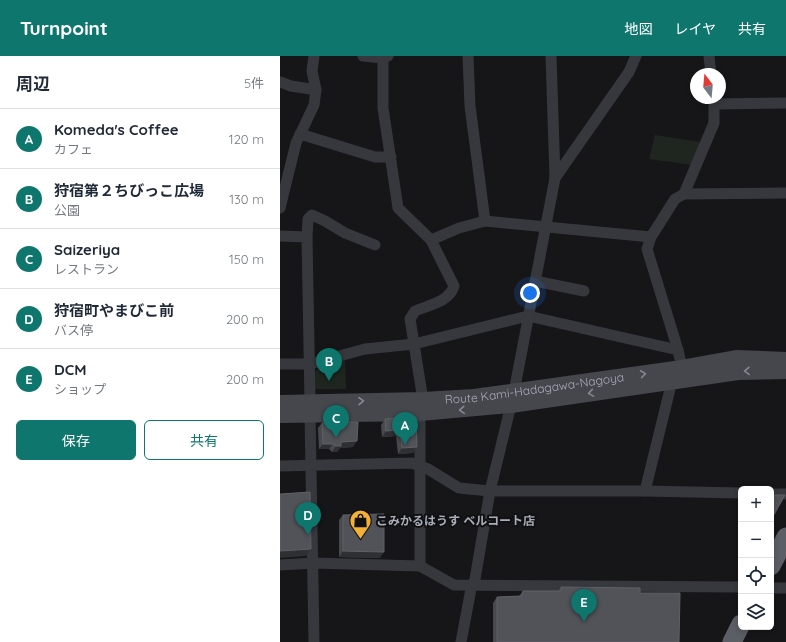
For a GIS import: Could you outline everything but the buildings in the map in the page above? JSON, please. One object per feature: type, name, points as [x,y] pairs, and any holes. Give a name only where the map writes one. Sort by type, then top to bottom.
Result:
[{"type":"highway","points":[[774,560],[786,538]]},
{"type":"highway","points":[[732,642],[738,630]]},
{"type":"main road","name":"Route Kami-Hadagawa-Nagoya","points":[[512,399],[736,358],[786,360]]},
{"type":"main road","name":"Route Kami-Hadagawa-Nagoya","points":[[280,403],[310,408],[421,406],[512,399],[738,372],[786,370]]},
{"type":"main road","name":"Route Kami-Hadagawa-Nagoya","points":[[280,415],[310,408]]},
{"type":"street","points":[[280,208],[282,190],[296,143],[314,105],[316,90],[312,71],[314,56]]},
{"type":"street","points":[[363,56],[386,57],[384,108],[398,208],[430,240],[454,286],[452,293],[446,298],[415,311],[410,319],[421,406],[420,566]]},
{"type":"street","points":[[468,56],[470,106],[485,221]]},
{"type":"street","points":[[460,642],[471,589],[474,585],[490,491],[512,399],[556,178],[551,56]]},
{"type":"street","points":[[556,178],[628,72],[636,56]]},
{"type":"street","points":[[709,56],[710,68]]},
{"type":"street","points":[[280,82],[291,86],[316,90]]},
{"type":"street","points":[[726,101],[786,103]]},
{"type":"street","points":[[684,194],[714,123],[715,104]]},
{"type":"street","points":[[300,134],[375,157],[391,157]]},
{"type":"street","points":[[682,368],[678,350],[647,249],[651,237],[675,198],[684,194],[786,193]]},
{"type":"street","points":[[314,642],[307,237],[308,220],[312,215],[325,220],[345,233],[375,245]]},
{"type":"street","points":[[430,240],[459,228],[485,221],[651,237]]},
{"type":"street","points":[[280,236],[307,237]]},
{"type":"street","points":[[535,281],[584,291]]},
{"type":"street","points":[[280,364],[310,364],[365,349],[414,344],[528,316],[678,350]]},
{"type":"street","points":[[646,491],[672,381]]},
{"type":"street","points":[[280,466],[412,463],[420,465],[459,488],[490,491],[646,491],[738,493]]},
{"type":"street","points":[[774,494],[786,494]]},
{"type":"street","points":[[280,565],[313,563],[420,566],[454,585],[738,587]]},
{"type":"street","points":[[774,588],[786,588]]},
{"type":"shaded area","points":[[655,135],[701,142],[692,165],[649,159]]},
{"type":"shaded area","points":[[345,360],[346,389],[313,389],[314,373],[322,363]]},
{"type":"place","name":"狩宿第２ちびっこ広場","points":[[329,381]]},
{"type":"place","name":"Saizeriya","points":[[336,438]]},
{"type":"place","name":"Komeda's Coffee","points":[[405,445]]},
{"type":"place","name":"狩宿町やまびこ前","points":[[308,535]]},
{"type":"place","name":"こみかるはうす ベルコート店","points":[[360,540]]},
{"type":"place","name":"DCM","points":[[584,622]]}]
